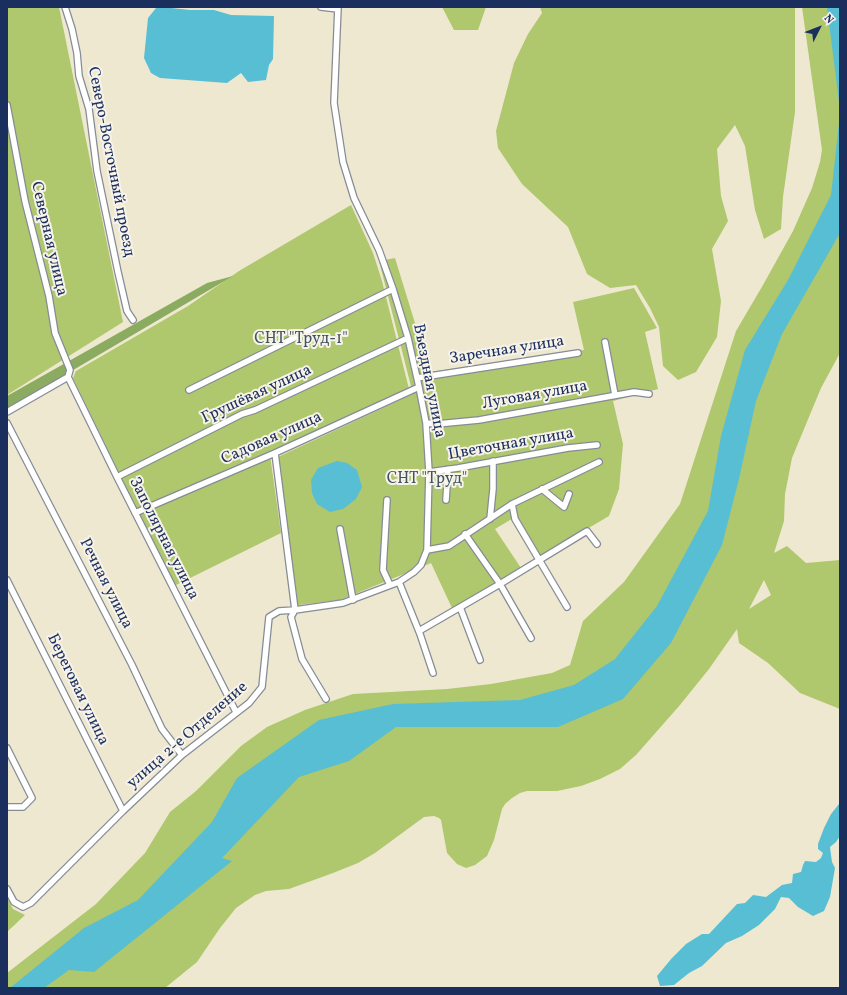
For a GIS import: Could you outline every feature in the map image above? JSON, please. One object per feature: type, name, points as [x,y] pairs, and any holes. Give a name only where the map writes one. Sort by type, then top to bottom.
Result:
[{"type":"street","name":"Северо-Восточный проезд","points":[[65,7],[72,29],[77,53],[79,76],[83,94],[89,109],[97,171],[118,272],[127,310],[133,320]]},
{"type":"street","points":[[321,7],[338,8]]},
{"type":"street","name":"Въездная улица","points":[[338,8],[334,103],[343,162],[354,198],[378,250],[393,289],[408,338],[426,423],[429,472],[427,550],[421,565],[399,582]]},
{"type":"street","name":"Северная улица","points":[[7,106],[25,201],[49,296],[55,333],[70,370],[68,377]]},
{"type":"street","points":[[189,390],[393,289]]},
{"type":"street","name":"Грушёвая улица","points":[[117,477],[242,414],[255,410],[408,338]]},
{"type":"street","points":[[605,342],[615,395]]},
{"type":"street","name":"Заречная улица","points":[[417,378],[578,353]]},
{"type":"street","points":[[7,412],[68,377]]},
{"type":"street","name":"Заполярная улица","points":[[68,377],[236,712]]},
{"type":"street","name":"Садовая улица","points":[[135,513],[275,453],[419,387]]},
{"type":"street","name":"Луговая улица","points":[[426,423],[437,424],[479,420],[634,392],[649,394]]},
{"type":"street","name":"Речная улица","points":[[7,423],[128,658],[162,729],[182,755]]},
{"type":"street","name":"Цветочная улица","points":[[429,472],[568,448],[597,445]]},
{"type":"street","points":[[275,453],[295,610],[291,617],[302,659],[326,699]]},
{"type":"street","points":[[490,519],[493,489],[493,461]]},
{"type":"street","points":[[427,550],[449,546],[512,504],[599,462]]},
{"type":"street","points":[[446,500],[448,469]]},
{"type":"street","points":[[542,489],[564,507],[569,494]]},
{"type":"street","points":[[387,500],[383,570],[390,585]]},
{"type":"street","points":[[512,504],[515,519],[567,607]]},
{"type":"street","points":[[340,529],[353,600]]},
{"type":"street","points":[[419,631],[587,531],[597,544]]},
{"type":"street","points":[[465,534],[500,584],[531,638]]},
{"type":"street","name":"Береговая улица","points":[[7,580],[123,811]]},
{"type":"street","points":[[399,582],[419,631],[433,673]]},
{"type":"street","name":"улица 2-е Отделение","points":[[7,889],[14,902],[23,907],[31,903],[123,811],[182,755],[249,703],[262,687],[269,617],[279,611],[343,603],[399,582]]},
{"type":"street","points":[[460,607],[480,660]]},
{"type":"street","points":[[7,748],[32,798],[23,807],[7,807]]},
{"type":"green space","points":[[7,7],[59,7],[123,322],[7,395]]},
{"type":"green space","points":[[442,7],[486,7],[478,30],[454,30]]},
{"type":"green space","points":[[540,7],[795,7],[795,112],[783,197],[781,229],[764,239],[755,210],[745,146],[735,125],[717,149],[721,196],[728,221],[712,249],[721,301],[717,337],[696,372],[678,380],[663,366],[659,327],[650,308],[636,285],[610,288],[587,274],[568,227],[522,184],[498,148],[496,131],[514,63],[528,34],[542,13]]},
{"type":"green space","points":[[802,7],[840,7],[840,353],[821,388],[792,458],[785,494],[784,521],[774,553],[787,546],[806,563],[840,560],[840,709],[800,693],[768,663],[739,643],[737,629],[709,669],[636,755],[620,769],[581,786],[557,791],[527,791],[512,798],[502,809],[494,840],[487,856],[475,865],[466,868],[457,864],[447,853],[441,820],[434,816],[424,817],[375,853],[358,863],[289,889],[266,891],[255,895],[236,908],[220,928],[197,962],[165,988],[7,988],[7,973],[96,904],[145,853],[170,812],[196,791],[241,746],[267,727],[305,710],[353,694],[447,689],[491,684],[552,673],[570,665],[583,621],[624,582],[680,504],[736,331],[793,231],[812,188],[822,150]],"holes":[[[764,580],[771,595],[749,609]]]},
{"type":"green space","name":"СНТ \"Труд-1\"","points":[[351,205],[373,253],[382,281],[409,389],[270,455],[281,533],[174,586],[73,378],[76,371],[188,306],[239,271]]},
{"type":"green space","name":"СНТ \"Труд\"","points":[[395,258],[430,372],[584,350],[573,302],[634,288],[657,328],[645,332],[658,389],[613,401],[623,444],[619,489],[609,516],[541,556],[515,517],[495,529],[521,568],[452,608],[431,563],[340,600],[298,605],[278,457],[413,394],[379,261]]},
{"type":"green space","points":[[233,276],[7,409],[7,396],[207,283]]},
{"type":"green space","points":[[7,898],[13,909],[25,915],[7,932]]},
{"type":"water","points":[[162,7],[190,10],[214,10],[231,15],[274,16],[273,59],[269,65],[266,80],[248,82],[241,73],[227,83],[160,78],[151,73],[144,58],[148,18],[156,8]]},
{"type":"water","points":[[827,7],[840,7],[840,110]]},
{"type":"water","points":[[840,114],[840,233],[782,334],[756,401],[739,479],[722,545],[671,643],[623,699],[558,727],[396,727],[349,761],[299,777],[222,858],[232,861],[94,972],[69,970],[44,988],[10,988],[84,928],[138,900],[212,822],[237,778],[319,720],[393,704],[520,700],[574,685],[615,659],[657,606],[708,511],[721,436],[745,350],[788,280],[831,195]]},
{"type":"water","points":[[337,461],[347,463],[357,470],[362,487],[356,499],[343,509],[330,512],[317,504],[312,493],[311,480],[318,468]]},
{"type":"water","points":[[839,804],[840,836],[830,847],[832,862],[835,868],[830,897],[824,911],[813,916],[798,907],[789,898],[781,897],[775,909],[759,925],[742,936],[726,943],[702,966],[689,973],[674,985],[660,986],[657,976],[686,944],[702,934],[709,934],[737,904],[745,903],[753,895],[766,897],[782,885],[792,883],[793,874],[801,872],[805,861],[816,862],[821,858],[823,853],[818,849],[818,844],[831,814]]}]
